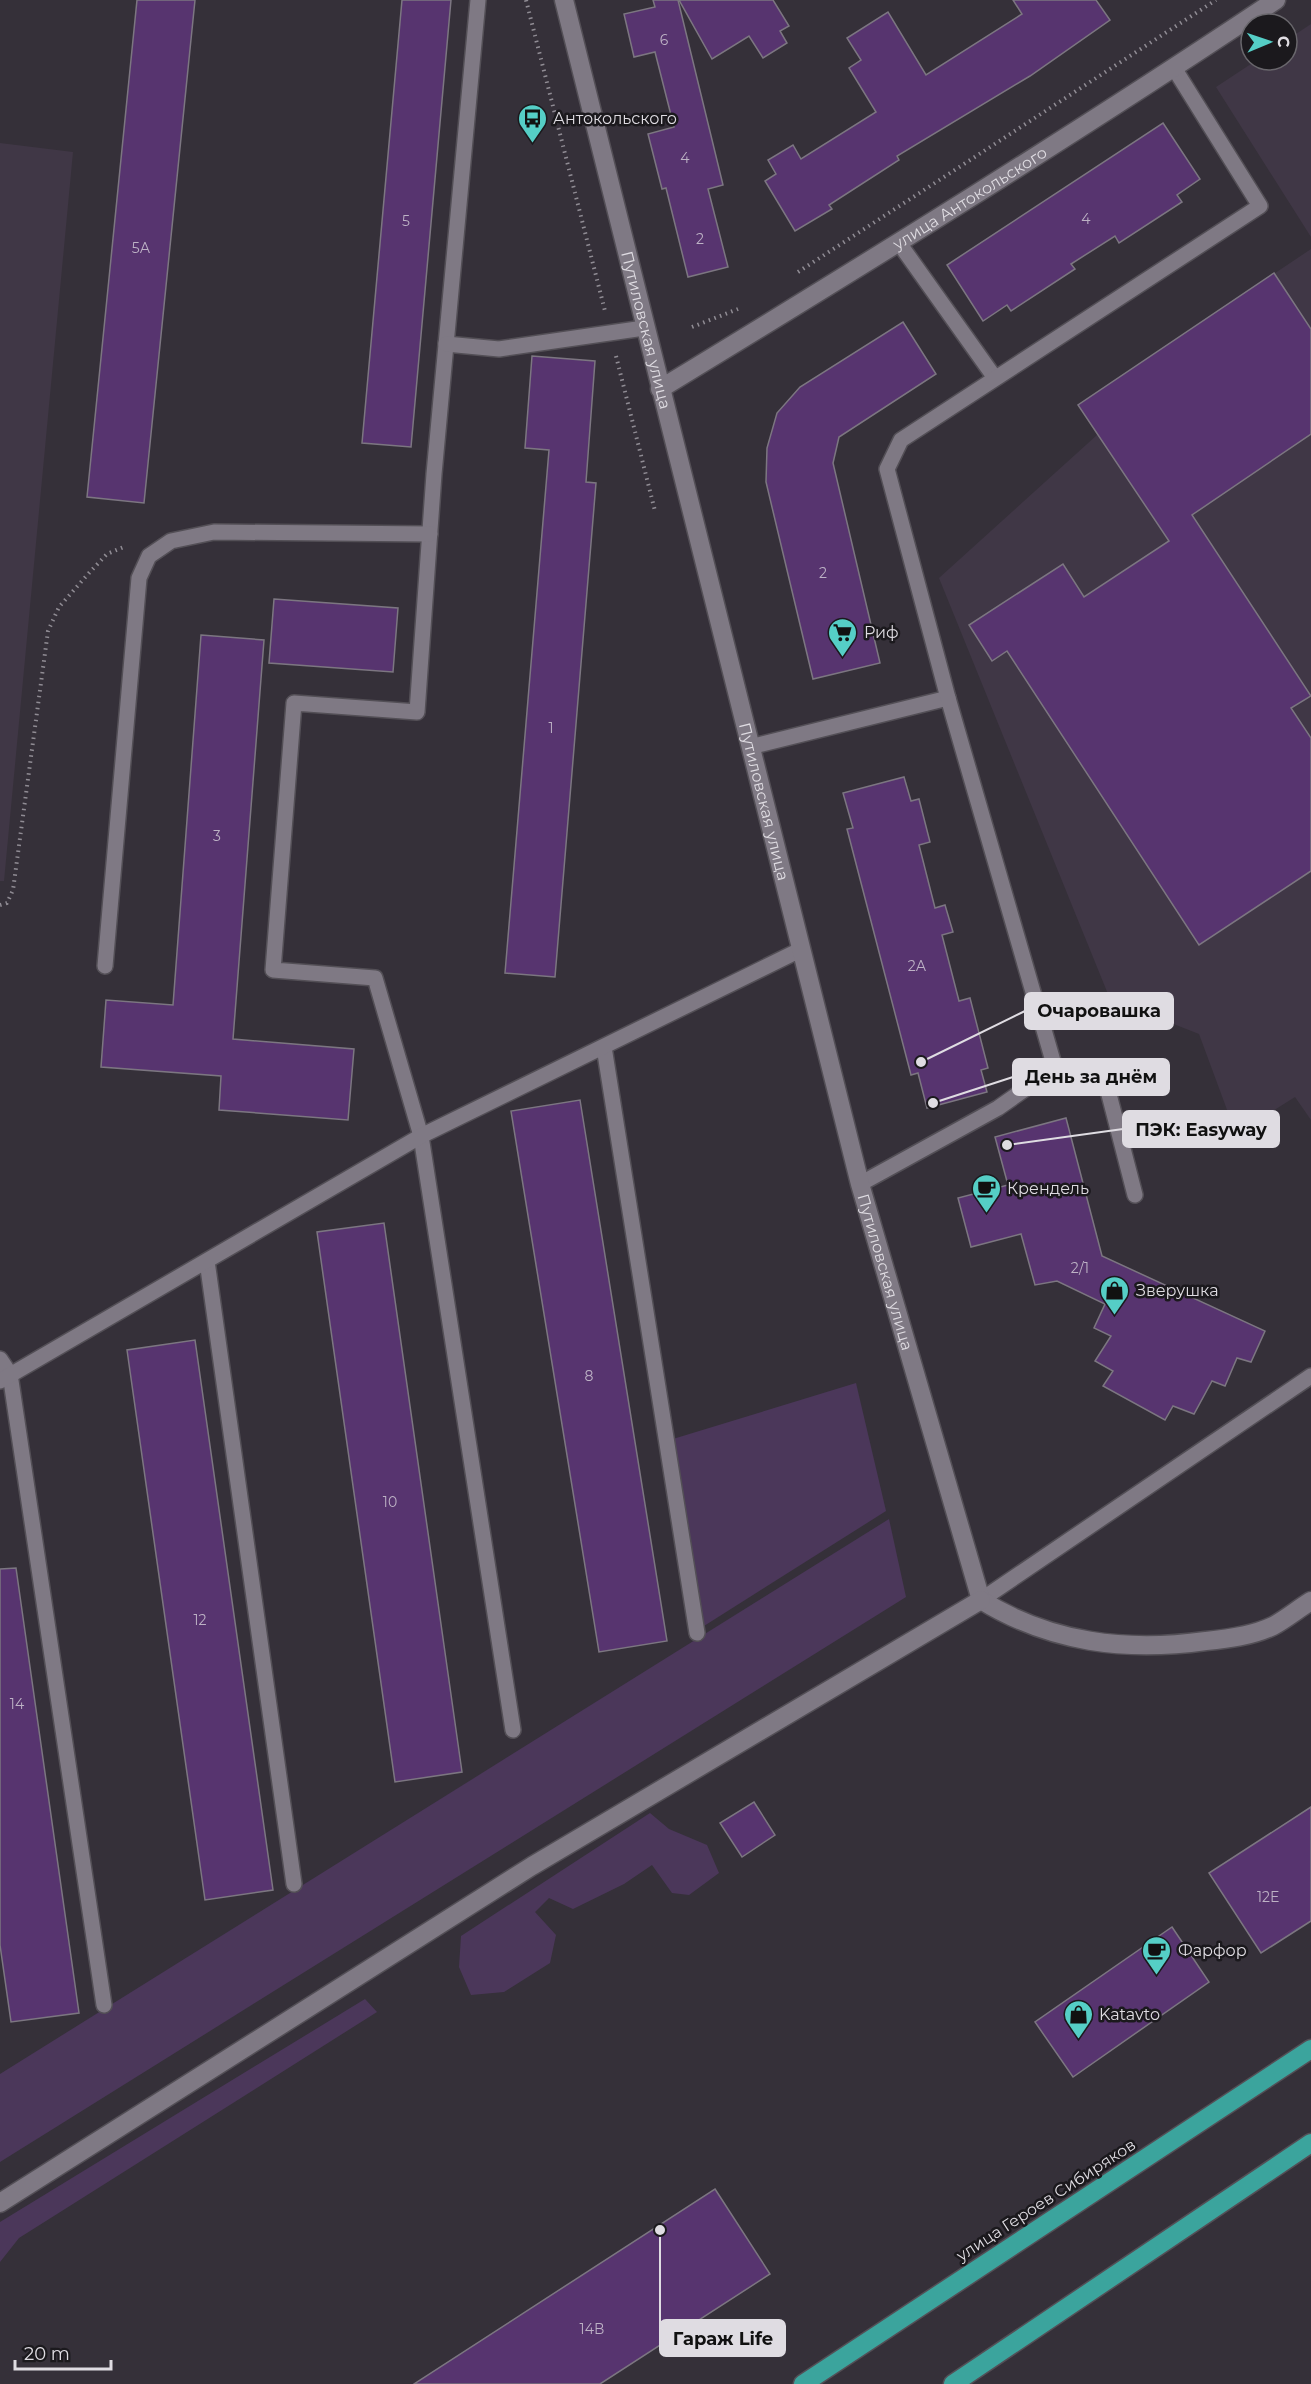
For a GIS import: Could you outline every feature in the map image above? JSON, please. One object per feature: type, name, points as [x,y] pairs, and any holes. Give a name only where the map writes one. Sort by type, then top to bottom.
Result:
[{"type":"highway","name":"улица Героев Сибиряков","points":[[803,2384],[1311,2049]]},
{"type":"highway","points":[[953,2384],[1311,2143]]},
{"type":"street","name":"улица Антокольского","points":[[660,389],[899,243],[1174,68],[1276,0]]},
{"type":"street","name":"Путиловская улица","points":[[565,1],[644,328],[860,1184],[981,1600]]},
{"type":"street","points":[[0,2203],[532,1866],[981,1600],[1006,1616],[1037,1628],[1112,1645],[1158,1647],[1237,1637],[1272,1626],[1311,1601]]},
{"type":"lane","points":[[478,0],[446,344],[417,712],[294,702],[273,970],[375,978],[422,1136],[513,1730]]},
{"type":"lane","points":[[1055,1068],[948,698],[887,469],[901,441],[1260,206],[1174,68]]},
{"type":"lane","points":[[899,243],[995,378]]},
{"type":"lane","points":[[446,344],[500,349],[644,328]]},
{"type":"lane","points":[[105,966],[139,578],[149,556],[171,541],[214,532],[430,534]]},
{"type":"lane","points":[[750,747],[948,698]]},
{"type":"lane","points":[[5,1378],[422,1136],[802,949]]},
{"type":"lane","points":[[604,1047],[697,1633]]},
{"type":"lane","points":[[860,1184],[998,1108],[1055,1068],[1088,1069],[1105,1079],[1135,1195]]},
{"type":"lane","points":[[207,1261],[294,1884]]},
{"type":"lane","points":[[0,1359],[5,1378],[104,2005]]},
{"type":"lane","points":[[981,1600],[1311,1376]]},
{"type":"path","points":[[526,0],[655,511]]},
{"type":"path","points":[[795,273],[1216,0]]},
{"type":"path","points":[[692,327],[745,306]]},
{"type":"path","points":[[0,905],[7,903],[13,890],[48,630],[59,607],[107,555],[132,543],[171,541]]},
{"type":"shaded area","points":[[1311,24],[1311,237],[1216,87],[1239,72],[1299,72],[1299,32]]},
{"type":"shaded area","points":[[0,143],[73,152],[4,881],[0,881]]},
{"type":"shaded area","points":[[1311,249],[1311,1120],[1295,1097],[1236,1134],[1199,1034],[1110,999],[939,578],[1097,435],[1078,405]]},
{"type":"shaded area","points":[[856,1383],[886,1511],[704,1626],[673,1439]]},
{"type":"shaded area","points":[[889,1519],[906,1597],[0,2162],[0,2074]]},
{"type":"shaded area","points":[[650,1813],[669,1829],[707,1845],[719,1873],[689,1895],[672,1893],[652,1865],[624,1884],[573,1909],[549,1898],[535,1912],[556,1935],[550,1963],[504,1992],[471,1995],[459,1967],[461,1936]]},
{"type":"shaded area","points":[[365,1999],[377,2012],[19,2238],[0,2262],[0,2222]]},
{"type":"building","points":[[137,0],[195,0],[144,503],[87,497]]},
{"type":"building","points":[[402,0],[451,0],[411,447],[362,443]]},
{"type":"building","points":[[653,0],[678,0],[723,185],[708,189],[728,267],[688,277],[666,188],[662,189],[648,134],[674,127],[655,52],[634,57],[624,14],[655,7]]},
{"type":"building","points":[[679,0],[773,0],[789,26],[780,31],[787,43],[763,58],[749,36],[712,59]]},
{"type":"building","points":[[1013,0],[1096,0],[1110,20],[1030,76],[897,156],[899,160],[829,205],[832,209],[795,231],[765,181],[776,174],[768,160],[793,145],[801,159],[876,112],[849,68],[861,60],[847,38],[888,12],[926,75],[1022,14]]},
{"type":"building","points":[[1163,123],[1200,179],[1177,195],[1182,202],[1119,243],[1115,236],[1071,264],[1075,269],[1011,311],[1007,305],[983,321],[947,265]]},
{"type":"building","points":[[1274,273],[1311,329],[1311,434],[1192,515],[1311,696],[1291,708],[1311,738],[1311,871],[1199,945],[1007,651],[992,661],[969,625],[1063,564],[1084,597],[1169,541],[1078,405]]},
{"type":"building","points":[[903,322],[936,374],[839,437],[833,463],[880,663],[813,679],[766,482],[767,448],[777,413],[800,387]]},
{"type":"building","points":[[532,356],[595,361],[586,482],[596,483],[555,977],[505,973],[549,450],[525,448]]},
{"type":"building","points":[[274,599],[398,608],[393,672],[269,663]]},
{"type":"building","points":[[201,635],[264,640],[233,1039],[354,1049],[348,1120],[219,1110],[221,1076],[101,1067],[106,1000],[173,1005]]},
{"type":"building","points":[[904,777],[911,801],[919,799],[930,842],[919,845],[935,908],[945,905],[953,932],[942,935],[959,1001],[970,998],[988,1068],[981,1070],[987,1092],[927,1108],[918,1073],[911,1075],[847,829],[853,828],[843,793]]},
{"type":"building","points":[[580,1100],[667,1641],[599,1652],[511,1111]]},
{"type":"building","points":[[1066,1118],[1102,1256],[1265,1331],[1251,1362],[1237,1358],[1225,1386],[1212,1381],[1194,1414],[1173,1406],[1165,1420],[1103,1386],[1113,1371],[1095,1361],[1111,1336],[1094,1328],[1105,1304],[1057,1281],[1035,1285],[1021,1234],[971,1247],[958,1198],[1008,1185],[995,1137]]},
{"type":"building","points":[[384,1223],[462,1772],[395,1782],[317,1232]]},
{"type":"building","points":[[195,1340],[273,1890],[205,1900],[127,1350]]},
{"type":"building","points":[[16,1568],[79,2013],[11,2022],[0,1945],[0,1569]]},
{"type":"building","points":[[754,1802],[775,1835],[742,1857],[720,1823]]},
{"type":"building","points":[[1311,1807],[1311,1921],[1261,1953],[1209,1873]]},
{"type":"building","points":[[1172,1927],[1209,1982],[1073,2077],[1035,2022]]},
{"type":"building","points":[[715,2189],[770,2274],[600,2384],[414,2384]]},
{"type":"place","name":"Антокольского","points":[[532,144]]},
{"type":"place","name":"Риф","points":[[843,658]]},
{"type":"place","name":"Очаровашка","points":[[921,1062]]},
{"type":"place","name":"День за днём","points":[[933,1103]]},
{"type":"place","name":"ПЭК: Easyway","points":[[1007,1145]]},
{"type":"place","name":"Крендель","points":[[986,1214]]},
{"type":"place","name":"Зверушка","points":[[1115,1316]]},
{"type":"place","name":"Фарфор","points":[[1157,1976]]},
{"type":"place","name":"Katavto","points":[[1078,2040]]},
{"type":"place","name":"Гараж Life","points":[[660,2230]]}]
